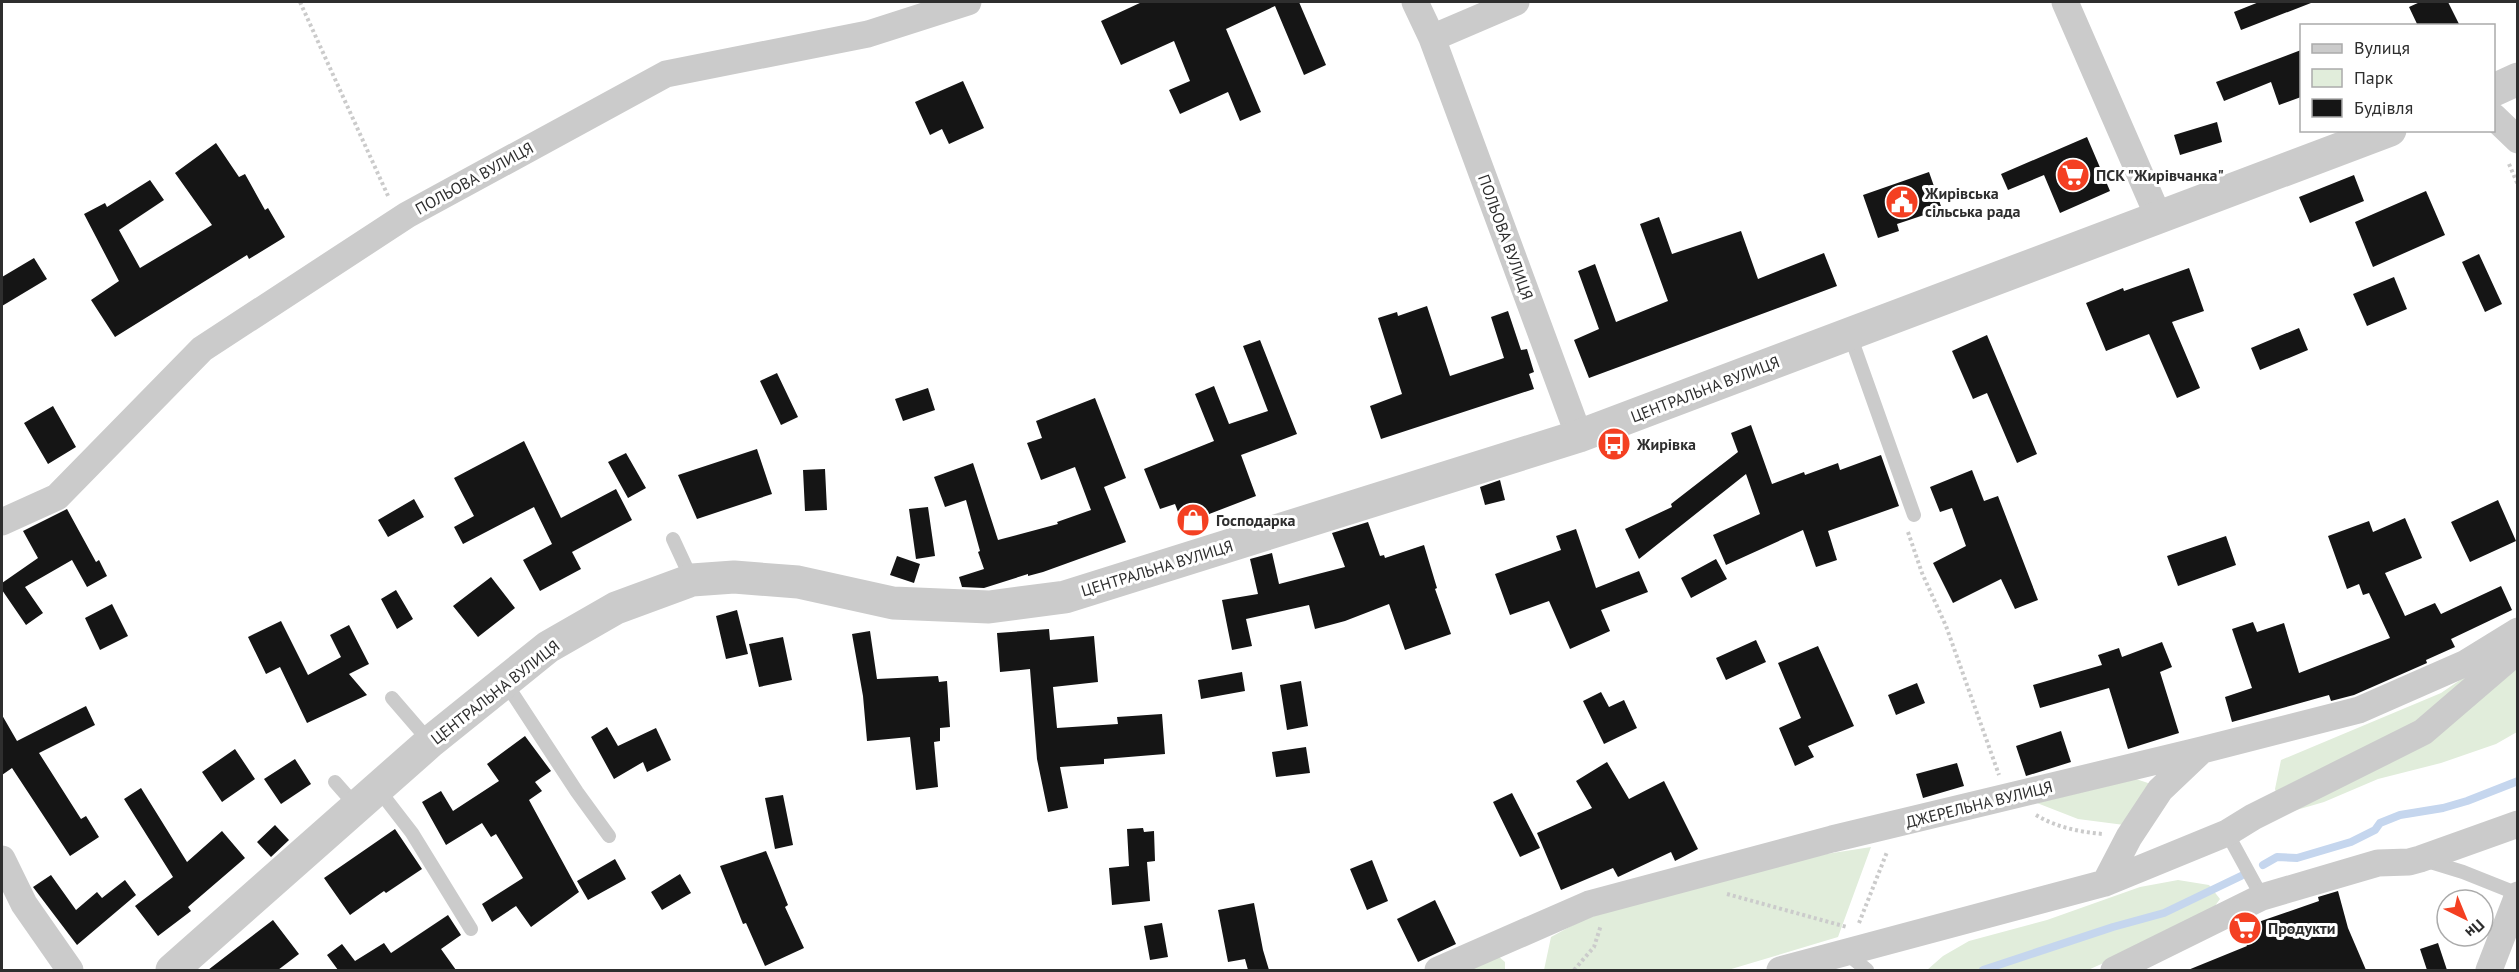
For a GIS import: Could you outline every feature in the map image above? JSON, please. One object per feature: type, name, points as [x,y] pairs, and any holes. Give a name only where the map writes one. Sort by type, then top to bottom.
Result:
[{"type":"street","name":"ПОЛЬОВА ВУЛИЦЯ","points":[[2,522],[57,497],[202,349],[406,215],[666,74],[868,34],[968,2]]},
{"type":"street","name":"ПОЛЬОВА ВУЛИЦЯ","points":[[1415,2],[1432,38],[1579,436]]},
{"type":"street","points":[[1432,38],[1516,2]]},
{"type":"street","points":[[2065,2],[2159,218]]},
{"type":"street","points":[[2495,89],[2517,79]]},
{"type":"street","points":[[2495,119],[2517,140]]},
{"type":"street","name":"ЦЕНТРАЛЬНА ВУЛИЦЯ","points":[[172,970],[430,742],[548,647],[616,608],[692,580],[734,577],[798,582],[893,603],[989,607],[1065,597],[1579,436],[2385,132]]},
{"type":"street","name":"ДЖЕРЕЛЬНА ВУЛИЦЯ","points":[[1438,970],[1589,904],[1624,894],[2360,710],[2466,663],[2517,632]]},
{"type":"street","points":[[1780,970],[1858,951],[2105,883],[2226,833],[2253,817],[2423,732],[2508,659],[2517,648]]},
{"type":"street","points":[[2105,883],[2129,837],[2160,790],[2202,750]]},
{"type":"street","points":[[2114,970],[2262,897],[2378,863],[2409,862],[2420,859],[2517,824]]},
{"type":"street","points":[[2,859],[24,904],[70,970]]},
{"type":"street","points":[[2489,970],[2517,894]]},
{"type":"lane","points":[[1850,335],[1914,515]]},
{"type":"lane","points":[[673,539],[692,580]]},
{"type":"lane","points":[[505,682],[576,792],[609,836]]},
{"type":"lane","points":[[392,698],[430,742]]},
{"type":"lane","points":[[335,782],[367,798],[412,833],[471,929]]},
{"type":"lane","points":[[2226,833],[2262,897]]},
{"type":"lane","points":[[2420,859],[2463,872],[2517,894]]},
{"type":"path","points":[[300,2],[390,196],[379,233]]},
{"type":"path","points":[[1914,515],[1905,523],[1922,573],[1946,626],[1986,733],[2006,798],[2051,824],[2085,833],[2129,837]]},
{"type":"path","points":[[1858,951],[1899,824]]},
{"type":"path","points":[[1720,892],[1845,924],[1858,951]]},
{"type":"path","points":[[1575,970],[1594,947],[1603,920],[1624,894]]},
{"type":"green space","points":[[2517,616],[2517,732],[2496,744],[2441,763],[2378,779],[2324,802],[2283,814],[2275,789],[2281,760],[2441,693],[2491,659]]},
{"type":"green space","points":[[2136,779],[2151,784],[2132,826],[2078,819],[2037,803]]},
{"type":"green space","points":[[1871,847],[1838,937],[1728,970],[1544,970],[1551,937],[1584,919],[1788,860]]},
{"type":"green space","points":[[2178,880],[2209,885],[2220,899],[2212,910],[2146,944],[2088,970],[1927,970],[1943,956],[1969,941],[2047,920],[2140,887]]},
{"type":"green space","points":[[1498,956],[1505,962],[1505,970],[1460,970]]},
{"type":"building","points":[[1142,2],[1299,2],[1326,65],[1304,75],[1275,6],[1226,29],[1261,112],[1240,121],[1228,92],[1180,114],[1169,90],[1190,81],[1174,41],[1121,65],[1101,21]]},
{"type":"building","points":[[2259,2],[2311,3],[2241,30],[2234,12]]},
{"type":"building","points":[[2420,2],[2448,2],[2459,24],[2417,24],[2409,7]]},
{"type":"building","points":[[2300,50],[2300,97],[2279,105],[2271,82],[2224,101],[2216,82]]},
{"type":"building","points":[[963,81],[984,128],[949,144],[942,129],[930,135],[915,102]]},
{"type":"building","points":[[2217,122],[2222,142],[2180,155],[2174,135]]},
{"type":"building","name":"ПСК \"Жирівчанка\"","points":[[2087,137],[2110,191],[2060,213],[2044,175],[2008,190],[2001,174]]},
{"type":"building","points":[[216,143],[239,177],[245,174],[265,210],[268,208],[285,237],[249,259],[247,255],[115,337],[91,300],[119,281],[84,214],[105,203],[107,207],[150,180],[164,200],[119,230],[140,268],[212,225],[175,173]]},
{"type":"building","name":"Жирівська сільська рада","points":[[1929,172],[1942,209],[1897,224],[1899,231],[1878,238],[1863,195]]},
{"type":"building","points":[[2354,175],[2364,201],[2310,223],[2299,197]]},
{"type":"building","points":[[2426,191],[2445,235],[2373,267],[2355,222]]},
{"type":"building","points":[[1659,217],[1672,254],[1741,231],[1758,279],[1824,253],[1837,286],[1589,378],[1574,340],[1599,329],[1578,271],[1595,264],[1616,322],[1668,301],[1640,224]]},
{"type":"building","points":[[2479,254],[2502,304],[2485,312],[2462,262]]},
{"type":"building","points":[[34,258],[47,279],[2,306],[2,277]]},
{"type":"building","points":[[2189,268],[2204,311],[2172,322],[2200,388],[2177,398],[2149,334],[2106,351],[2086,303],[2123,288],[2124,291]]},
{"type":"building","points":[[2394,277],[2407,309],[2367,326],[2353,294]]},
{"type":"building","points":[[1427,306],[1450,376],[1504,358],[1491,317],[1508,311],[1521,350],[1527,349],[1534,372],[1529,374],[1534,389],[1381,439],[1370,406],[1402,394],[1378,318],[1397,312],[1398,316]]},
{"type":"building","points":[[2299,328],[2308,350],[2260,370],[2251,348]]},
{"type":"building","points":[[1987,335],[2037,454],[2017,463],[1987,393],[1973,399],[1952,351]]},
{"type":"building","points":[[1260,340],[1297,434],[1241,455],[1256,496],[1204,516],[1206,521],[1185,530],[1175,504],[1160,509],[1144,469],[1214,441],[1195,394],[1214,386],[1229,424],[1268,411],[1243,346]]},
{"type":"building","points":[[777,373],[798,417],[781,425],[760,381]]},
{"type":"building","points":[[928,388],[935,410],[903,421],[895,399]]},
{"type":"building","points":[[1095,398],[1126,478],[1104,487],[1126,542],[1043,572],[1028,576],[1028,574],[984,588],[962,587],[959,577],[984,569],[978,552],[980,551],[966,500],[945,507],[934,477],[973,463],[998,540],[1058,524],[1057,522],[1091,510],[1075,467],[1041,480],[1027,443],[1042,438],[1036,421]]},
{"type":"building","points":[[53,406],[76,447],[48,464],[24,423]]},
{"type":"building","points":[[1751,425],[1772,484],[1838,463],[1840,470],[1881,455],[1899,506],[1828,531],[1837,560],[1816,567],[1803,530],[1726,565],[1713,535],[1760,514],[1746,474],[1639,559],[1625,529],[1672,507],[1671,504],[1738,452],[1731,433]]},
{"type":"building","points":[[524,441],[561,518],[616,489],[632,520],[572,552],[581,569],[540,591],[523,560],[552,544],[534,507],[463,544],[454,527],[474,516],[454,478]]},
{"type":"building","points":[[757,449],[772,494],[697,519],[678,475]]},
{"type":"building","points":[[626,453],[646,488],[628,498],[608,462]]},
{"type":"building","points":[[825,469],[827,510],[805,511],[803,470]]},
{"type":"building","points":[[1972,470],[1984,501],[1998,496],[2038,600],[2015,609],[2001,579],[1953,603],[1933,563],[1966,546],[1952,508],[1940,512],[1930,487]]},
{"type":"building","points":[[1500,480],[1505,500],[1485,505],[1480,487]]},
{"type":"building","points":[[414,499],[424,517],[388,537],[378,520]]},
{"type":"building","points":[[2498,500],[2516,541],[2470,562],[2451,522]]},
{"type":"building","points":[[928,507],[935,556],[916,559],[909,509]]},
{"type":"building","points":[[67,509],[96,562],[99,560],[107,576],[87,587],[72,560],[25,587],[43,613],[26,625],[2,590],[2,583],[38,558],[23,531]]},
{"type":"building","points":[[2405,518],[2422,558],[2385,573],[2405,616],[2435,603],[2441,614],[2501,586],[2512,610],[2451,639],[2455,647],[2426,660],[2427,663],[2354,695],[2331,701],[2329,695],[2232,722],[2225,697],[2252,688],[2232,629],[2253,622],[2257,632],[2284,623],[2299,673],[2390,638],[2369,593],[2363,595],[2359,584],[2347,589],[2328,536],[2369,521],[2373,532]]},
{"type":"building","points":[[1368,522],[1380,556],[1384,555],[1385,558],[1424,545],[1437,588],[1435,589],[1451,634],[1405,650],[1389,604],[1345,621],[1315,629],[1309,605],[1246,619],[1252,646],[1232,650],[1222,600],[1258,594],[1250,559],[1272,553],[1279,584],[1345,567],[1332,533]]},
{"type":"building","points":[[1576,529],[1596,588],[1639,571],[1648,592],[1601,610],[1610,631],[1570,649],[1549,601],[1510,615],[1495,574],[1561,550],[1556,536]]},
{"type":"building","points":[[2226,536],[2236,565],[2178,586],[2167,556]]},
{"type":"building","points":[[897,556],[920,564],[914,583],[890,575]]},
{"type":"building","points":[[1716,559],[1727,579],[1691,598],[1681,578]]},
{"type":"building","points":[[491,577],[515,608],[478,637],[453,606]]},
{"type":"building","points":[[396,590],[413,619],[397,629],[381,599]]},
{"type":"building","points":[[112,604],[128,636],[100,650],[85,618]]},
{"type":"building","points":[[737,610],[748,654],[726,659],[716,616]]},
{"type":"building","points":[[281,621],[308,675],[341,657],[330,635],[349,625],[369,664],[349,674],[367,695],[307,723],[280,667],[266,674],[248,637]]},
{"type":"building","points":[[1049,629],[1050,640],[1094,636],[1098,682],[1053,687],[1057,728],[1118,724],[1117,717],[1162,714],[1165,754],[1104,759],[1104,764],[1060,767],[1068,808],[1048,812],[1037,759],[1030,669],[1000,672],[997,633]]},
{"type":"building","points":[[870,631],[877,679],[938,676],[939,682],[947,681],[950,727],[940,728],[940,741],[934,742],[938,787],[916,790],[910,737],[867,741],[863,696],[852,634]]},
{"type":"building","points":[[783,637],[792,680],[759,687],[749,644]]},
{"type":"building","points":[[1756,640],[1766,662],[1726,680],[1716,658]]},
{"type":"building","points":[[2162,642],[2172,667],[2160,672],[2179,733],[2128,749],[2109,688],[2040,708],[2033,685],[2102,665],[2098,655],[2119,648],[2122,657]]},
{"type":"building","points":[[1818,646],[1854,726],[1808,746],[1814,757],[1795,766],[1779,728],[1801,718],[1778,663]]},
{"type":"building","points":[[1242,672],[1245,691],[1201,699],[1198,680]]},
{"type":"building","points":[[1301,681],[1308,726],[1287,730],[1280,685]]},
{"type":"building","points":[[1917,683],[1925,703],[1896,715],[1888,695]]},
{"type":"building","points":[[1601,692],[1609,707],[1624,700],[1637,728],[1604,744],[1583,701]]},
{"type":"building","points":[[86,706],[95,725],[39,753],[81,819],[86,816],[99,837],[70,856],[12,768],[2,775],[2,715],[17,741]]},
{"type":"building","points":[[607,727],[618,746],[656,728],[671,760],[647,772],[643,762],[614,779],[591,737]]},
{"type":"building","points":[[2061,731],[2071,762],[2026,776],[2016,746]]},
{"type":"building","points":[[525,736],[551,771],[535,782],[542,791],[529,800],[579,892],[531,927],[516,906],[492,922],[482,904],[523,878],[496,834],[491,837],[482,823],[446,845],[422,802],[441,791],[453,811],[499,781],[487,764]]},
{"type":"building","points":[[1306,747],[1310,773],[1276,777],[1272,752]]},
{"type":"building","points":[[235,749],[255,779],[222,802],[202,772]]},
{"type":"building","points":[[295,759],[311,784],[281,804],[264,779]]},
{"type":"building","points":[[1607,762],[1629,799],[1664,781],[1698,849],[1675,861],[1671,852],[1618,877],[1613,868],[1561,890],[1537,833],[1592,808],[1576,781]]},
{"type":"building","points":[[1957,763],[1964,786],[1923,798],[1916,774]]},
{"type":"building","points":[[141,788],[187,862],[222,831],[245,858],[188,907],[191,911],[158,936],[135,906],[173,877],[124,799]]},
{"type":"building","points":[[1512,793],[1540,848],[1520,857],[1493,802]]},
{"type":"building","points":[[783,795],[793,845],[775,849],[765,798]]},
{"type":"building","points":[[275,825],[289,840],[271,857],[257,842]]},
{"type":"building","points":[[1143,828],[1144,832],[1154,831],[1155,861],[1147,862],[1150,901],[1112,905],[1109,868],[1129,866],[1127,829]]},
{"type":"building","points":[[395,829],[422,869],[386,893],[384,891],[350,915],[324,878]]},
{"type":"building","points":[[766,851],[788,905],[785,907],[804,948],[765,966],[746,923],[743,924],[720,866]]},
{"type":"building","points":[[615,859],[626,879],[588,900],[577,881]]},
{"type":"building","points":[[1372,860],[1388,901],[1367,910],[1350,869]]},
{"type":"building","points":[[680,874],[691,893],[662,910],[651,892]]},
{"type":"building","points":[[51,875],[76,910],[97,892],[102,898],[125,880],[136,895],[77,945],[33,887]]},
{"type":"building","points":[[2338,891],[2348,928],[2366,970],[2188,970],[2247,946],[2238,929],[2319,901],[2318,897]]},
{"type":"building","points":[[1435,900],[1456,944],[1418,962],[1397,919]]},
{"type":"building","points":[[1254,903],[1269,970],[1248,970],[1245,959],[1228,962],[1218,910]]},
{"type":"building","points":[[448,915],[461,935],[441,949],[456,970],[338,970],[327,955],[342,944],[355,961],[384,943],[391,953]]},
{"type":"building","points":[[273,920],[299,954],[278,970],[208,970]]},
{"type":"building","points":[[1162,923],[1168,957],[1150,960],[1144,926]]},
{"type":"building","points":[[2435,944],[2435,948],[2440,948],[2447,970],[2427,970],[2420,949]]},
{"type":"waterway","points":[[2263,865],[2277,857],[2297,858],[2351,842],[2375,830],[2380,823],[2400,815],[2443,808],[2518,781]]},
{"type":"waterway","points":[[1983,970],[2113,927],[2164,913],[2241,876]]},
{"type":"place","name":"ПСК \"Жирівчанка\"","points":[[2073,175]]},
{"type":"place","name":"Жирівська сільська рада","points":[[1902,202]]},
{"type":"place","name":"Жирівка","points":[[1614,444]]},
{"type":"place","name":"Господарка","points":[[1193,520]]},
{"type":"place","name":"Продукти","points":[[2245,928]]}]
